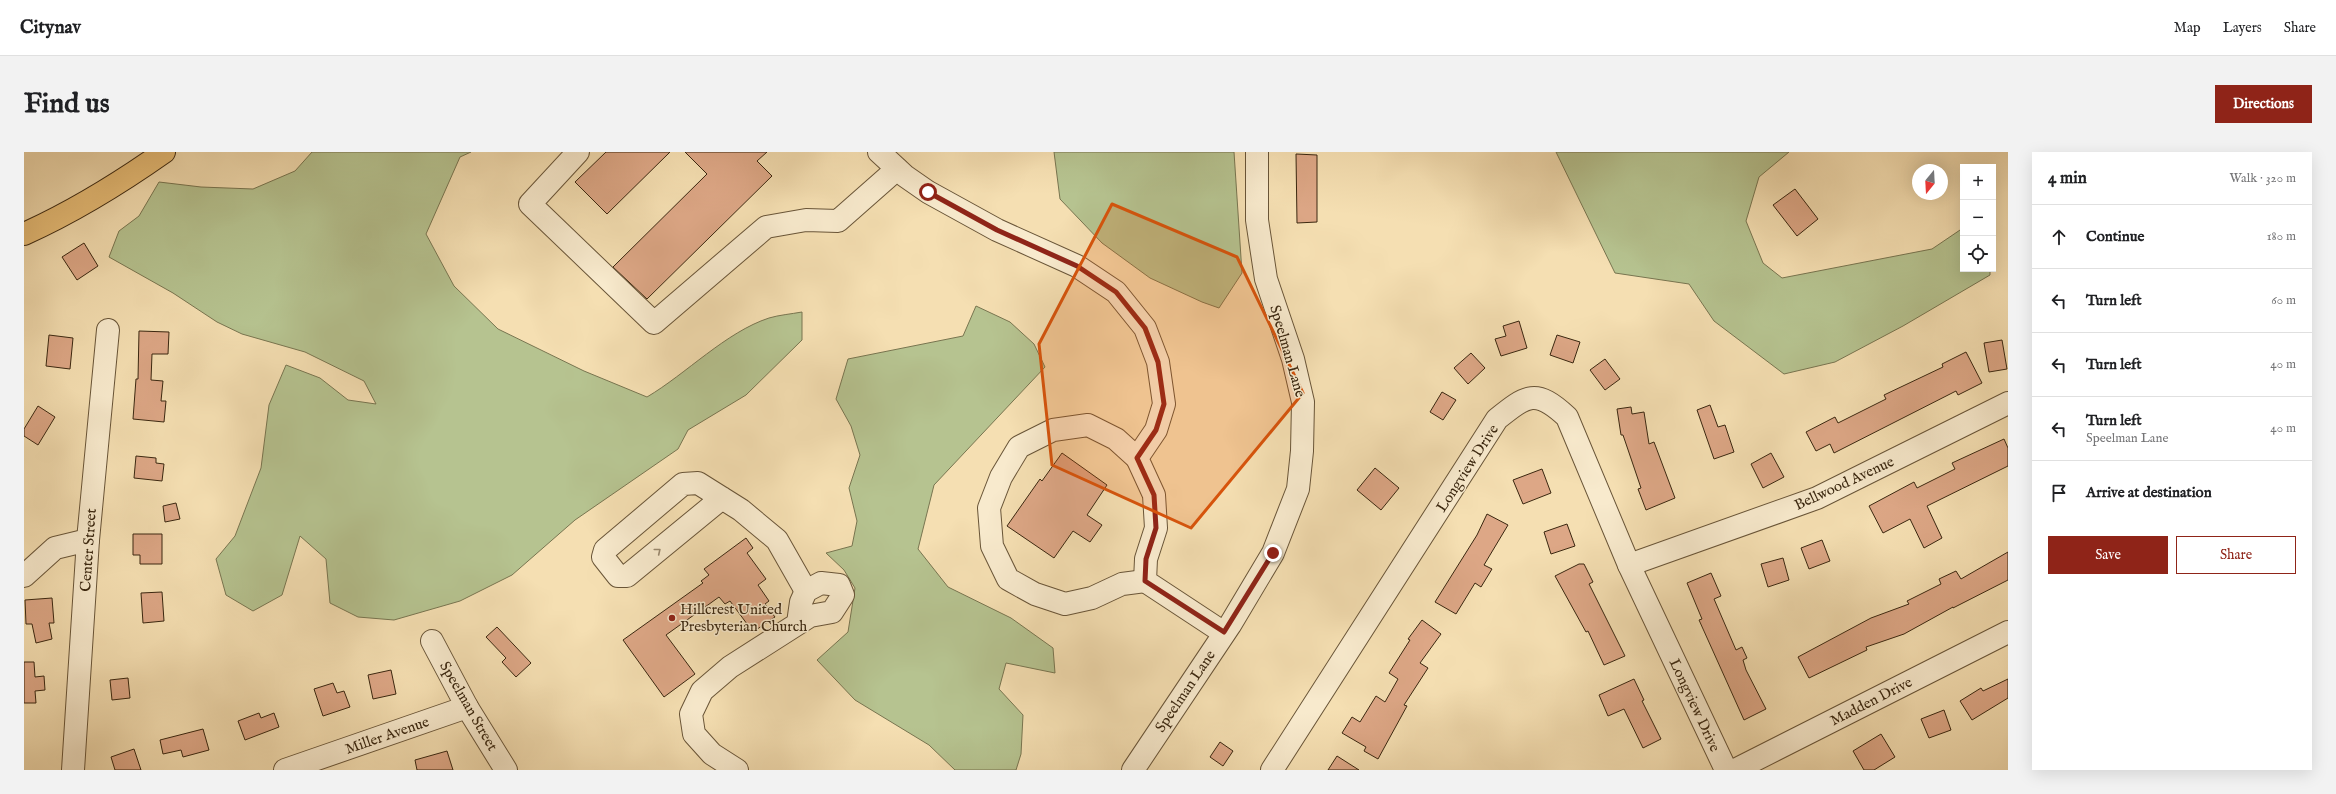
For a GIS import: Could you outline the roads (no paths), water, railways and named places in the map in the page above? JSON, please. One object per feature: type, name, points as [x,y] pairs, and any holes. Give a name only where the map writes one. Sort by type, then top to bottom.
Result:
[{"type":"main road","points":[[24,234],[51,222],[131,175],[164,152]]},
{"type":"street","points":[[578,152],[530,204],[654,324],[766,227],[806,220],[838,221],[898,169]]},
{"type":"street","points":[[879,152],[928,192],[997,230],[1077,266],[1116,292],[1145,328],[1158,362],[1164,404],[1156,430],[1137,458]]},
{"type":"street","name":"Speelman Lane","points":[[1133,770],[1224,632],[1273,553],[1298,489],[1302,451],[1303,402],[1293,359],[1266,279],[1257,220],[1257,152]]},
{"type":"street","name":"Center Street","points":[[73,770],[88,540],[108,330]]},
{"type":"street","name":"Longview Drive","points":[[1272,770],[1498,419],[1520,400],[1534,398],[1552,403],[1567,416],[1630,565],[1726,770]]},
{"type":"street","name":"Bellwood Avenue","points":[[1630,565],[1817,498],[2008,403]]},
{"type":"street","points":[[1145,581],[1146,559],[1156,528],[1154,495],[1137,458],[1116,439],[1088,426],[1053,430],[1019,447],[1001,477],[989,508],[992,546],[1008,579],[1035,594],[1064,604],[1092,598],[1122,584],[1145,581],[1224,632]]},
{"type":"street","points":[[722,498],[627,576],[618,576],[603,557],[604,550],[683,484],[698,483],[722,498],[741,510],[777,540],[806,591]]},
{"type":"street","points":[[24,576],[55,548],[88,540]]},
{"type":"street","points":[[736,770],[712,754],[694,734],[691,714],[702,691],[730,667],[810,616],[832,612],[843,595],[840,585],[832,583],[813,585],[806,591],[801,602],[798,623]]},
{"type":"street","name":"Madden Drive","points":[[1735,770],[2008,632]]},
{"type":"street","name":"Speelman Street","points":[[432,641],[467,707],[506,770]]},
{"type":"street","name":"Miller Avenue","points":[[285,770],[467,707]]},
{"type":"place","name":"Hillcrest United Presbyterian Church","points":[[672,618]]}]
